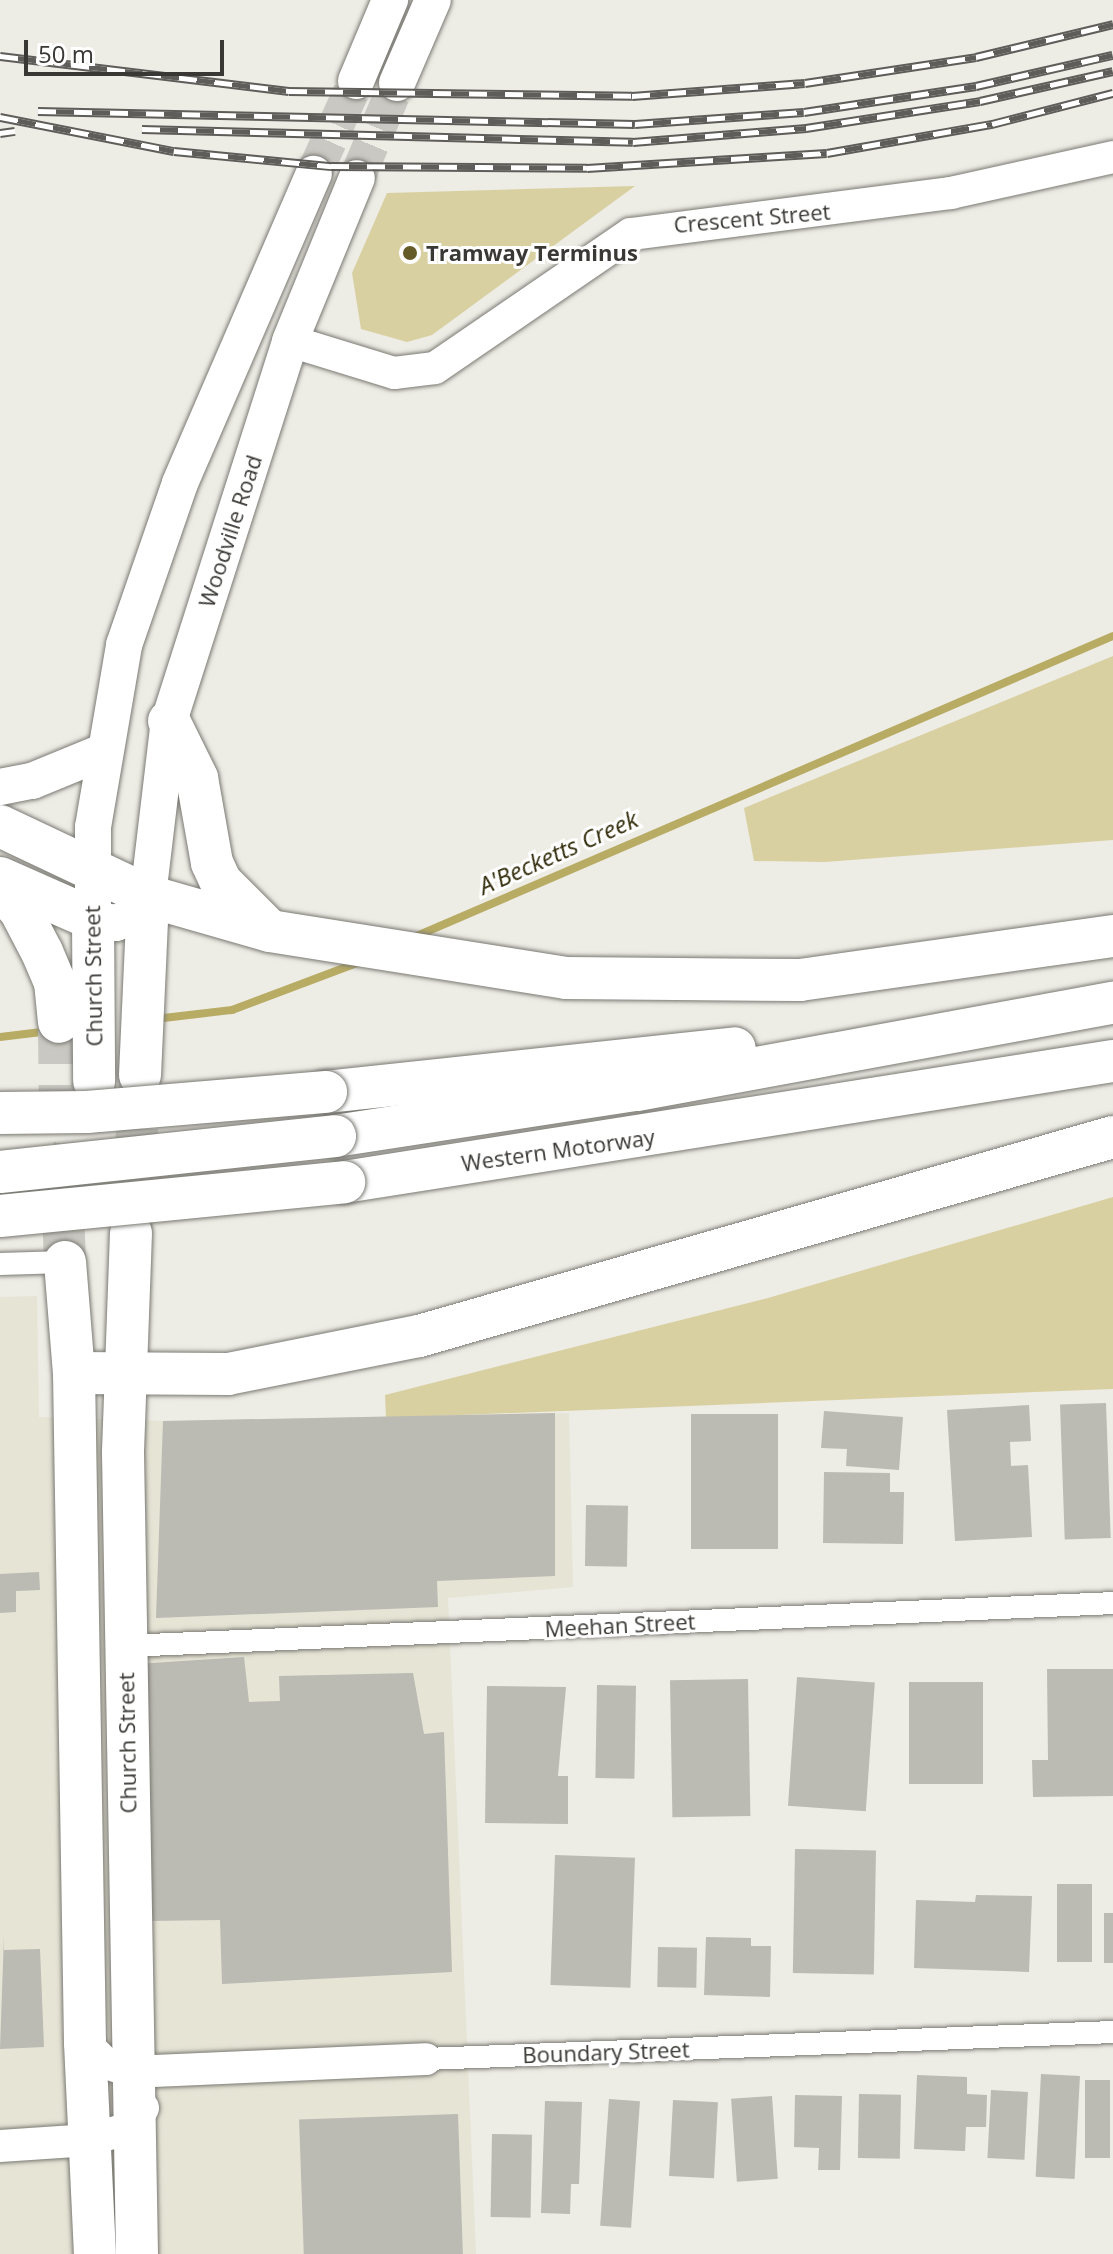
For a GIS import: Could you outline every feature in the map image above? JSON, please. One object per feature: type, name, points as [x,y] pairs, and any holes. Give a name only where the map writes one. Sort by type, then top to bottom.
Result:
[{"type":"highway","points":[[169,721],[197,778],[212,863],[221,882],[270,931]]},
{"type":"highway","points":[[0,826],[92,870],[148,903],[270,931],[566,978],[800,980],[1113,936]]},
{"type":"highway","points":[[0,878],[93,936]]},
{"type":"highway","points":[[0,889],[20,910],[42,952],[55,982],[59,1022]]},
{"type":"highway","points":[[140,1075],[148,903]]},
{"type":"highway","name":"Church Street","points":[[93,936],[94,1081]]},
{"type":"highway","name":"Western Motorway","points":[[0,1172],[335,1136],[637,1090],[955,1028],[1113,1003]]},
{"type":"highway","name":"Western Motorway","points":[[0,1113],[87,1112],[326,1092],[955,1028]]},
{"type":"highway","name":"Western Motorway","points":[[0,1216],[344,1182],[1113,1061]]},
{"type":"highway","points":[[74,1373],[123,1376],[228,1374],[419,1336],[1113,1137]]},
{"type":"highway","name":"Church Street","points":[[131,1233],[123,1376],[126,1646],[148,2071],[132,2127],[137,2254]]},
{"type":"highway","points":[[65,1262],[74,1373],[85,2043],[95,2254]]},
{"type":"main road","points":[[356,81],[390,0]]},
{"type":"main road","points":[[397,83],[433,0]]},
{"type":"main road","points":[[92,870],[105,751],[135,608],[180,483],[314,174]]},
{"type":"main road","name":"Woodville Road","points":[[148,903],[169,721],[290,341],[357,178]]},
{"type":"main road","points":[[180,483],[252,386],[269,349],[290,341]]},
{"type":"main road","points":[[0,787],[32,781],[105,751]]},
{"type":"main road","name":"Church Street","points":[[92,870],[93,936]]},
{"type":"main road","points":[[93,936],[148,903]]},
{"type":"street","name":"Crescent Street","points":[[290,341],[394,373],[435,368],[631,234],[922,198],[1113,157]]},
{"type":"street","points":[[0,1264],[65,1262]]},
{"type":"street","name":"Meehan Street","points":[[126,1646],[1113,1603]]},
{"type":"street","name":"Boundary Street","points":[[148,2071],[1113,2032]]},
{"type":"street","points":[[85,2043],[104,2062],[148,2071]]},
{"type":"street","points":[[0,2146],[90,2140],[132,2127]]},
{"type":"shaded area","points":[[635,186],[432,335],[407,342],[361,329],[352,273],[387,193]]},
{"type":"shaded area","points":[[1113,656],[1113,840],[825,862],[754,861],[744,808]]},
{"type":"shaded area","points":[[1113,1197],[1113,1389],[386,1418],[385,1395],[768,1298]]},
{"type":"shaded area","points":[[37,1296],[39,1417],[164,1421],[569,1413],[573,1587],[448,1598],[476,2254],[0,2254],[0,1297]]},
{"type":"building","points":[[1106,1403],[1111,1538],[1065,1540],[1060,1405]]},
{"type":"building","points":[[1029,1405],[1031,1441],[1010,1442],[1011,1466],[1028,1465],[1032,1537],[955,1541],[947,1410]]},
{"type":"building","points":[[824,1411],[903,1417],[899,1470],[846,1466],[847,1449],[821,1448]]},
{"type":"building","points":[[555,1413],[555,1576],[437,1581],[438,1607],[156,1618],[163,1421]]},
{"type":"building","points":[[691,1414],[778,1414],[778,1549],[691,1549]]},
{"type":"building","points":[[824,1472],[890,1473],[890,1492],[904,1492],[903,1544],[823,1543]]},
{"type":"building","points":[[586,1505],[628,1506],[627,1567],[585,1566]]},
{"type":"building","points":[[39,1572],[40,1590],[16,1591],[16,1612],[0,1613],[0,1574]]},
{"type":"building","points":[[244,1657],[249,1702],[280,1701],[279,1676],[413,1673],[424,1734],[444,1732],[452,1972],[222,1984],[220,1920],[148,1921],[137,1664]]},
{"type":"building","points":[[1047,1669],[1113,1669],[1113,1796],[1033,1797],[1032,1760],[1048,1760]]},
{"type":"building","points":[[797,1677],[875,1682],[866,1811],[788,1806]]},
{"type":"building","points":[[748,1679],[750,1816],[672,1817],[670,1680]]},
{"type":"building","points":[[909,1682],[983,1682],[983,1784],[909,1784]]},
{"type":"building","points":[[597,1685],[636,1686],[634,1779],[595,1778]]},
{"type":"building","points":[[487,1686],[566,1687],[558,1776],[568,1776],[568,1824],[485,1823]]},
{"type":"building","points":[[795,1849],[876,1850],[874,1974],[793,1973]]},
{"type":"building","points":[[555,1855],[635,1858],[630,1988],[550,1985]]},
{"type":"building","points":[[1057,1884],[1092,1884],[1092,1962],[1057,1962]]},
{"type":"building","points":[[976,1895],[1032,1896],[1029,1972],[914,1968],[916,1900],[975,1902]]},
{"type":"building","points":[[1104,1913],[1113,1913],[1113,1963],[1104,1963]]},
{"type":"building","points":[[4,1936],[4,1950],[40,1949],[44,2047],[0,2049]]},
{"type":"building","points":[[706,1937],[751,1938],[751,1946],[771,1946],[770,1997],[704,1995]]},
{"type":"building","points":[[658,1947],[697,1948],[696,1988],[657,1987]]},
{"type":"building","points":[[1041,2074],[1080,2076],[1075,2179],[1036,2177]]},
{"type":"building","points":[[917,2075],[967,2077],[967,2094],[987,2095],[986,2127],[966,2127],[965,2151],[914,2149]]},
{"type":"building","points":[[1085,2080],[1110,2080],[1110,2158],[1085,2158]]},
{"type":"building","points":[[991,2090],[1028,2092],[1024,2160],[987,2158]]},
{"type":"building","points":[[859,2094],[901,2095],[900,2159],[858,2158]]},
{"type":"building","points":[[795,2095],[842,2096],[840,2170],[818,2170],[819,2148],[794,2147]]},
{"type":"building","points":[[772,2096],[778,2179],[737,2182],[731,2099]]},
{"type":"building","points":[[609,2099],[640,2101],[631,2228],[600,2226]]},
{"type":"building","points":[[673,2100],[718,2102],[714,2178],[669,2176]]},
{"type":"building","points":[[545,2101],[582,2102],[579,2184],[571,2184],[570,2214],[541,2213]]},
{"type":"building","points":[[458,2114],[463,2254],[304,2254],[299,2120]]},
{"type":"building","points":[[492,2134],[532,2135],[531,2218],[491,2217]]},
{"type":"waterway","name":"A'Becketts Creek","points":[[412,938],[1113,636]]},
{"type":"waterway","name":"A'Becketts Creek","points":[[155,1019],[232,1010],[360,962]]},
{"type":"waterway","name":"A'Becketts Creek","points":[[0,1037],[50,1031]]},
{"type":"tunnel","points":[[314,174],[356,81]]},
{"type":"tunnel","points":[[357,178],[397,83]]},
{"type":"tunnel","points":[[59,1022],[60,1147]]},
{"type":"tunnel","points":[[131,1233],[140,1075]]},
{"type":"tunnel","points":[[65,1262],[62,1188],[94,1081]]},
{"type":"railway","points":[[0,56],[289,91],[632,96],[805,83],[976,57],[1113,24]]},
{"type":"railway","points":[[38,111],[635,124],[804,112],[976,86],[1113,55]]},
{"type":"railway","points":[[142,129],[633,142],[806,128],[980,101],[1113,71]]},
{"type":"railway","points":[[0,117],[174,151],[331,166],[587,168],[827,153],[992,124],[1113,93]]},
{"type":"railway","points":[[0,133],[15,131]]},
{"type":"place","name":"Tramway Terminus","points":[[410,253]]}]
